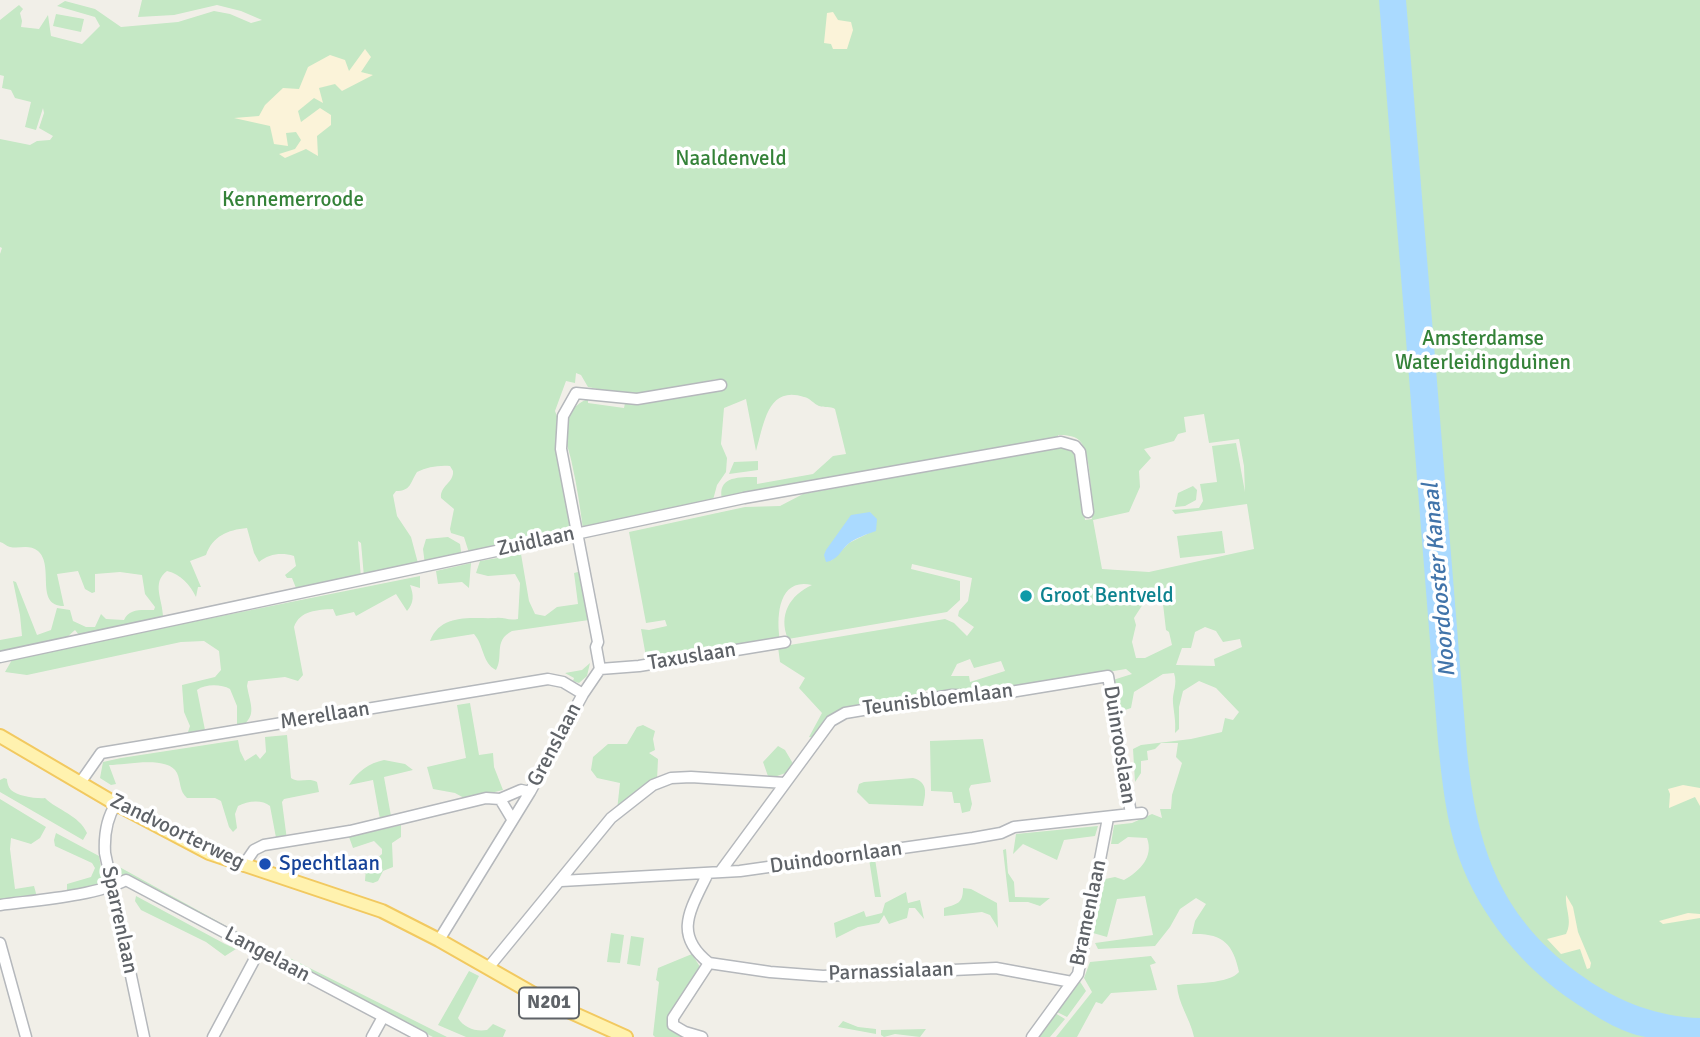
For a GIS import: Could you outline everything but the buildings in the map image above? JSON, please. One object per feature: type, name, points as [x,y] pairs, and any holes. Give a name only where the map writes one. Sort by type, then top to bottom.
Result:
[{"type":"main road","name":"Zandvoorterweg","points":[[0,736],[116,804],[209,853],[388,914],[488,968]]},
{"type":"main road","name":"N201","points":[[488,968],[546,1001],[626,1037]]},
{"type":"street","points":[[600,669],[596,647],[598,642],[563,465],[563,415],[576,393],[637,398],[721,385]]},
{"type":"street","name":"Zuidlaan","points":[[0,657],[744,498],[1061,442],[1075,446],[1080,452],[1088,512]]},
{"type":"street","name":"Taxuslaan","points":[[600,669],[639,666],[785,642]]},
{"type":"street","name":"Grenslaan","points":[[439,940],[530,792],[583,694],[600,669]]},
{"type":"street","name":"Teunisbloemlaan","points":[[720,872],[831,721],[845,713],[952,695],[986,696],[1108,676]]},
{"type":"street","name":"Duinrooslaan","points":[[1108,676],[1136,814],[1108,818]]},
{"type":"street","name":"Merellaan","points":[[80,783],[101,752],[548,679],[563,682],[583,694]]},
{"type":"street","points":[[488,968],[611,818],[653,785],[671,778],[691,777],[785,783]]},
{"type":"street","points":[[243,866],[254,850],[264,845],[351,831],[486,798],[500,799],[521,790],[530,792]]},
{"type":"street","points":[[500,799],[512,818]]},
{"type":"street","name":"Sparrenlaan","points":[[116,804],[104,834],[105,853],[144,1037]]},
{"type":"street","name":"Duindoornlaan","points":[[561,881],[720,872],[888,851],[996,834],[1014,827],[1108,818]]},
{"type":"street","name":"Bramenlaan","points":[[1032,1037],[1078,974],[1108,818]]},
{"type":"street","points":[[702,1037],[673,1025],[673,1018],[709,963],[697,954],[687,935],[692,906],[708,873]]},
{"type":"street","name":"Langelaan","points":[[113,887],[126,880],[422,1037]]},
{"type":"street","points":[[0,905],[113,887]]},
{"type":"street","points":[[0,943],[26,1037]]},
{"type":"street","points":[[213,1037],[259,951]]},
{"type":"street","name":"Parnassialaan","points":[[709,963],[770,972],[823,975],[996,968],[1072,982]]},
{"type":"street","points":[[372,1037],[383,1017]]},
{"type":"green space","points":[[142,0],[1700,0],[1700,1037],[1194,1037],[1177,985],[1219,981],[1239,972],[1233,954],[1224,942],[1211,935],[1192,934],[1195,921],[1206,904],[1196,898],[1180,909],[1155,946],[1098,949],[1095,943],[1153,935],[1145,896],[1117,899],[1107,937],[1093,933],[1105,879],[1115,877],[1124,880],[1140,868],[1149,851],[1147,838],[1128,837],[1118,844],[1111,844],[1114,825],[1132,823],[1152,814],[1162,818],[1160,809],[1171,809],[1172,795],[1182,763],[1176,757],[1178,743],[1161,743],[1155,749],[1147,751],[1148,760],[1141,761],[1141,773],[1135,782],[1133,749],[1141,745],[1222,732],[1225,718],[1233,720],[1239,712],[1216,688],[1199,681],[1183,691],[1179,707],[1179,729],[1175,733],[1174,673],[1163,674],[1134,692],[1131,708],[1125,710],[1125,716],[1119,716],[1113,680],[1132,674],[1126,669],[992,691],[949,690],[929,695],[929,689],[908,699],[863,706],[814,738],[809,737],[822,713],[799,688],[805,678],[780,662],[778,647],[945,619],[954,623],[967,636],[974,627],[958,616],[968,601],[972,578],[912,564],[911,569],[960,581],[960,600],[947,612],[788,639],[784,622],[788,607],[798,594],[812,585],[801,584],[792,587],[782,601],[779,611],[780,641],[647,662],[641,629],[667,626],[665,620],[646,623],[629,532],[745,507],[780,506],[803,494],[1069,446],[1077,454],[1085,520],[1092,519],[1086,455],[1079,440],[1071,436],[1058,435],[1058,438],[722,499],[723,486],[731,479],[757,477],[757,484],[813,474],[833,456],[846,454],[835,409],[819,406],[806,398],[792,395],[782,397],[769,410],[756,451],[746,399],[724,408],[721,444],[727,458],[726,472],[717,485],[713,500],[583,529],[565,432],[570,413],[576,406],[588,399],[588,403],[624,408],[625,403],[666,398],[720,386],[717,379],[633,396],[588,387],[581,375],[576,373],[575,383],[566,381],[555,411],[558,419],[557,443],[572,531],[470,556],[464,537],[451,533],[454,509],[441,498],[453,471],[450,466],[437,466],[417,472],[407,488],[396,491],[393,495],[397,516],[411,537],[419,567],[364,577],[361,543],[358,541],[361,578],[300,589],[296,588],[292,578],[285,575],[296,566],[294,556],[275,554],[259,562],[247,528],[240,529],[222,535],[206,555],[190,561],[201,587],[198,587],[196,597],[181,577],[167,571],[162,576],[159,586],[163,617],[79,635],[75,630],[65,639],[0,654],[0,640],[22,636],[13,581],[16,582],[37,635],[51,630],[57,608],[70,610],[73,621],[86,627],[95,627],[101,614],[106,619],[124,620],[129,613],[154,610],[155,607],[145,594],[142,575],[120,572],[95,574],[95,592],[92,593],[85,589],[78,571],[57,574],[64,606],[55,604],[47,593],[45,566],[38,551],[28,547],[10,547],[0,542],[0,139],[30,145],[37,141],[50,140],[53,136],[39,128],[43,108],[36,130],[25,127],[31,102],[15,98],[11,90],[2,88],[4,76],[0,75],[0,20],[19,5],[23,9],[20,13],[21,27],[39,29],[48,15],[51,36],[82,44],[100,26],[95,17],[57,6],[65,1],[95,9],[121,27],[178,22],[214,11],[251,23],[262,20],[217,5],[174,15],[138,17]],"holes":[[[1204,414],[1209,443],[1239,439],[1245,492],[1236,443],[1212,446],[1217,482],[1200,484],[1203,501],[1199,508],[1172,510],[1175,514],[1247,504],[1254,549],[1149,572],[1102,569],[1093,520],[1129,512],[1140,487],[1139,471],[1151,458],[1144,449],[1174,441],[1178,434],[1186,432],[1184,417]],[[870,512],[875,530],[849,543],[831,561]],[[1157,600],[1163,604],[1166,630],[1172,645],[1145,658],[1136,658],[1132,642],[1136,625],[1134,618],[1143,604]],[[1205,627],[1216,631],[1223,642],[1240,639],[1242,647],[1214,659],[1215,666],[1176,665],[1182,648],[1191,648],[1195,632]],[[970,659],[974,668],[1001,661],[1005,671],[970,682],[969,676],[951,676],[957,664]]]},
{"type":"green space","points":[[56,14],[84,19],[81,32],[53,26]]},
{"type":"green space","points":[[758,461],[758,470],[729,474],[734,462]]},
{"type":"green space","points":[[1193,486],[1197,490],[1196,500],[1185,506],[1175,507],[1178,493]]},
{"type":"green space","points":[[1222,531],[1225,553],[1180,558],[1177,536]]},
{"type":"green space","points":[[448,537],[460,544],[462,558],[425,565],[423,549],[426,539]]},
{"type":"green space","points":[[521,554],[529,601],[535,614],[545,616],[557,607],[578,604],[574,573],[582,571],[589,620],[512,631],[503,639],[496,670],[488,663],[474,634],[430,641],[441,626],[458,619],[518,619],[520,583],[515,574],[488,576],[476,573],[480,561]]},
{"type":"green space","points":[[471,563],[469,588],[462,582],[438,584],[436,571]]},
{"type":"green space","points":[[420,576],[420,588],[410,585],[413,599],[407,611],[396,594],[356,616],[354,612],[336,616],[333,609],[310,612],[301,617],[294,627],[303,675],[298,681],[285,677],[248,681],[250,716],[237,730],[237,706],[230,689],[209,686],[197,690],[206,735],[186,738],[190,726],[184,712],[182,685],[215,677],[221,670],[219,651],[204,641],[181,642],[27,675],[5,672],[13,658]]},
{"type":"green space","points":[[590,663],[587,676],[579,683],[565,673],[582,670]]},
{"type":"green space","points":[[470,703],[479,755],[493,753],[494,767],[503,790],[466,799],[455,793],[433,789],[427,767],[466,758],[457,705]]},
{"type":"green space","points":[[643,725],[655,731],[655,750],[649,753],[658,759],[657,780],[617,810],[620,783],[597,778],[591,770],[593,757],[608,744],[627,744],[637,727]]},
{"type":"green space","points":[[287,735],[291,778],[317,782],[319,792],[284,799],[282,802],[287,840],[277,843],[270,806],[263,802],[254,802],[238,806],[235,814],[237,828],[233,832],[221,801],[215,798],[187,798],[181,789],[177,773],[165,764],[146,762],[109,765],[116,784],[111,785],[100,778],[103,762],[238,740],[245,761],[256,754],[260,759],[266,752],[265,737]]},
{"type":"green space","points":[[983,739],[991,782],[971,785],[970,811],[962,813],[960,803],[954,803],[952,792],[931,791],[930,741]]},
{"type":"green space","points":[[778,746],[785,750],[795,767],[769,779],[763,762]]},
{"type":"green space","points":[[384,760],[405,764],[413,770],[384,777],[391,816],[380,819],[373,780],[349,785],[364,769]]},
{"type":"green space","points":[[4,778],[14,792],[27,797],[45,798],[73,817],[87,833],[83,840],[0,792],[0,780]]},
{"type":"green space","points":[[913,778],[924,785],[923,806],[869,804],[857,792],[859,784],[864,782]]},
{"type":"green space","points":[[0,799],[46,827],[40,838],[31,844],[11,838],[15,889],[34,886],[37,897],[0,904]]},
{"type":"green space","points":[[401,825],[401,837],[392,843],[393,867],[383,871],[378,881],[365,881],[366,867],[382,854],[382,849],[374,841],[353,848],[349,837]]},
{"type":"green space","points":[[1098,826],[1095,836],[1064,840],[1057,860],[1023,844],[1013,854],[1016,834]]},
{"type":"green space","points":[[56,833],[99,856],[104,885],[67,892],[67,884],[91,877],[95,868],[92,863],[55,846]]},
{"type":"green space","points":[[1006,849],[1008,873],[1014,882],[1015,897],[1050,898],[1040,906],[1028,902],[1009,902],[1003,850]]},
{"type":"green space","points":[[869,859],[875,859],[881,897],[875,897]]},
{"type":"green space","points":[[114,864],[228,927],[447,1037],[433,1037],[267,953],[123,876]]},
{"type":"green space","points":[[963,888],[971,889],[997,903],[998,928],[990,915],[982,912],[944,916],[944,908],[961,900]]},
{"type":"green space","points":[[906,892],[908,903],[920,900],[924,919],[915,908],[909,908],[907,918],[889,924],[884,915],[879,923],[858,927],[836,938],[834,923],[864,911],[866,917],[882,913],[885,903]]},
{"type":"green space","points":[[136,896],[236,949],[225,956],[206,942],[141,910],[135,901]]},
{"type":"green space","points":[[611,933],[624,935],[620,963],[607,962]]},
{"type":"green space","points":[[631,936],[644,938],[640,966],[627,964]]},
{"type":"green space","points":[[692,954],[702,970],[669,1018],[690,1037],[655,1037],[658,968]]},
{"type":"green space","points":[[1151,956],[1156,963],[1150,965],[1157,990],[1111,993],[1102,1004],[1096,1002],[1077,1037],[1056,1037],[1092,992],[1084,978],[1090,962]]},
{"type":"green space","points":[[469,971],[479,976],[458,1018],[467,1027],[475,1030],[487,1030],[493,1024],[506,1030],[503,1037],[466,1037],[438,1025]]},
{"type":"green space","points":[[1079,980],[1086,991],[1067,1017],[1055,1011]]},
{"type":"green space","points":[[1055,1013],[1065,1019],[1050,1037],[1037,1037]]},
{"type":"green space","points":[[843,1021],[858,1027],[876,1029],[876,1034],[838,1027]]},
{"type":"green space","points":[[926,1029],[920,1037],[881,1035],[881,1030]]},
{"type":"sand","points":[[833,12],[838,20],[851,22],[853,30],[847,49],[833,49],[831,44],[824,43],[827,13]]},
{"type":"sand","points":[[365,49],[371,57],[361,72],[373,75],[342,91],[335,84],[319,88],[323,103],[314,98],[298,111],[301,122],[320,108],[331,115],[331,125],[317,136],[318,156],[306,149],[285,158],[279,154],[295,149],[301,140],[296,132],[286,133],[288,146],[274,144],[270,126],[234,118],[259,116],[265,105],[283,88],[299,89],[308,67],[330,55],[345,60],[349,71]]},
{"type":"sand","points":[[1683,785],[1700,788],[1700,806],[1695,797],[1669,808],[1668,789]]},
{"type":"sand","points":[[1566,895],[1573,907],[1578,932],[1591,963],[1587,969],[1580,949],[1561,954],[1547,939],[1566,934],[1569,924]]},
{"type":"sand","points":[[1688,913],[1700,914],[1700,918],[1663,924],[1659,921]]},
{"type":"water","name":"Noordooster Kanaal","points":[[1379,0],[1406,0],[1467,751],[1471,787],[1487,851],[1498,880],[1513,907],[1556,956],[1598,987],[1626,1001],[1670,1015],[1700,1018],[1700,1037],[1646,1037],[1627,1032],[1599,1018],[1555,988],[1505,939],[1479,900],[1459,858],[1445,801],[1438,742]]},
{"type":"water","points":[[870,512],[877,519],[876,531],[851,542],[836,557],[826,562],[826,550],[851,515]]},
{"type":"place","name":"Groot Bentveld","points":[[1026,596]]},
{"type":"place","name":"Spechtlaan","points":[[265,864]]},
{"type":"park label","name":"Naaldenveld","points":[[731,159]]},
{"type":"park label","name":"Kennemerroode","points":[[293,200]]},
{"type":"park label","name":"Amsterdamse Waterleidingduinen","points":[[1483,351]]}]
